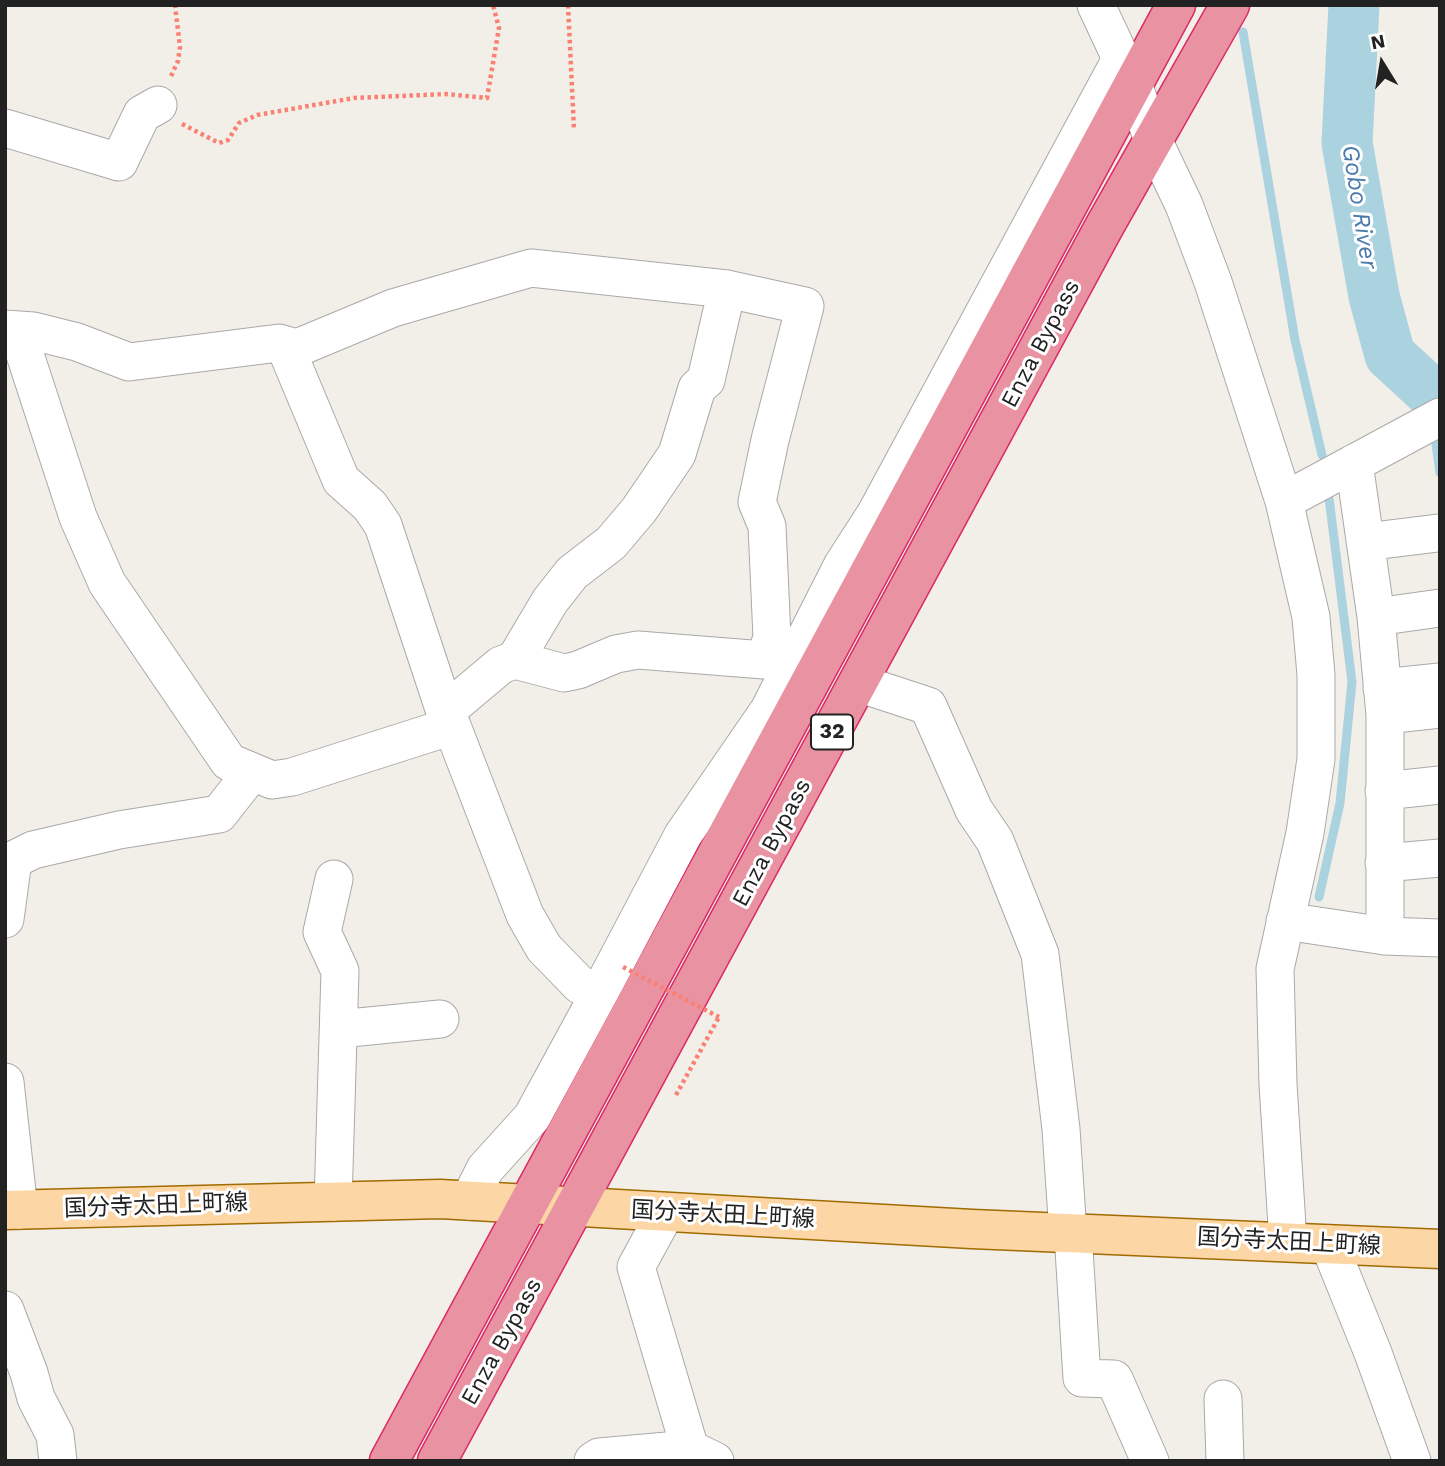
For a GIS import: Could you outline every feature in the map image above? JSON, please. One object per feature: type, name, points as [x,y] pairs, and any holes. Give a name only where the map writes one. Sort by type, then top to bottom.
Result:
[{"type":"highway","name":"Enza Bypass","points":[[388,1461],[528,1203],[1127,72],[1175,5]]},
{"type":"highway","name":"Enza Bypass","points":[[437,1461],[1104,227],[1230,5]]},
{"type":"main road","name":"国分寺太田上町線","points":[[12,1210],[440,1199],[1071,1233],[1440,1249]]},
{"type":"street","points":[[1096,5],[1127,72],[1153,140],[1184,205],[1213,282],[1284,501],[1311,617],[1316,675],[1317,758],[1305,833],[1275,969],[1278,1084],[1288,1242]]},
{"type":"street","points":[[469,1201],[485,1169],[532,1116],[611,980],[683,835],[769,710],[842,566],[876,513],[1127,72]]},
{"type":"street","points":[[5,128],[119,162],[142,114],[158,105]]},
{"type":"street","points":[[531,268],[727,289],[805,306],[770,440],[757,502],[767,526],[771,613],[772,638],[764,660],[638,650],[616,654],[564,673],[515,660],[500,665],[448,719],[292,777],[272,780],[229,762],[107,583],[78,517],[11,330],[33,331],[77,342],[129,362],[279,343],[285,346],[297,348],[393,308],[531,268]]},
{"type":"street","points":[[515,660],[550,601],[572,573],[611,542],[639,509],[677,454],[697,388],[706,380],[727,289]]},
{"type":"street","points":[[285,346],[341,480],[370,506],[383,524],[448,719],[525,915],[544,948],[580,985],[611,980]]},
{"type":"street","points":[[1284,501],[1354,463],[1437,424]]},
{"type":"street","points":[[1354,463],[1376,617],[1383,702],[1385,936]]},
{"type":"street","points":[[1365,542],[1438,533]]},
{"type":"street","points":[[1376,617],[1440,608]]},
{"type":"street","points":[[1383,702],[1440,682]]},
{"type":"street","points":[[858,683],[928,706],[974,810],[995,841],[1040,954],[1061,1129],[1082,1378],[1114,1380],[1150,1461]]},
{"type":"street","points":[[1383,702],[1440,709]]},
{"type":"street","points":[[5,919],[13,860],[33,850],[119,830],[219,814],[252,772]]},
{"type":"street","points":[[1384,791],[1440,785]]},
{"type":"street","points":[[1384,863],[1440,858]]},
{"type":"street","points":[[333,1202],[340,971],[322,932],[334,879]]},
{"type":"street","points":[[1285,921],[1385,936],[1440,938]]},
{"type":"street","points":[[339,1029],[440,1018]]},
{"type":"street","points":[[5,1082],[12,1210]]},
{"type":"street","points":[[593,1461],[599,1457],[703,1455],[636,1267],[666,1212]]},
{"type":"street","points":[[1329,1244],[1373,1353],[1412,1461]]},
{"type":"street","points":[[5,1310],[36,1398],[55,1435],[58,1461]]},
{"type":"street","points":[[1223,1399],[1224,1461]]},
{"type":"path","points":[[175,5],[180,47],[178,61],[158,105],[163,115],[219,142],[228,140],[239,123],[257,115],[354,98],[446,94],[487,97],[499,28],[493,5]]},
{"type":"path","points":[[568,5],[574,129]]},
{"type":"path","points":[[611,980],[719,1017],[674,1098]]},
{"type":"waterway","name":"Gobo River","points":[[1354,5],[1347,143],[1374,296],[1390,355],[1428,390]]},
{"type":"waterway","points":[[1243,32],[1295,340],[1322,455]]},
{"type":"waterway","points":[[1428,390],[1432,412]]},
{"type":"waterway","points":[[1434,430],[1440,473]]},
{"type":"waterway","points":[[1319,897],[1340,803],[1352,682],[1329,498]]}]
